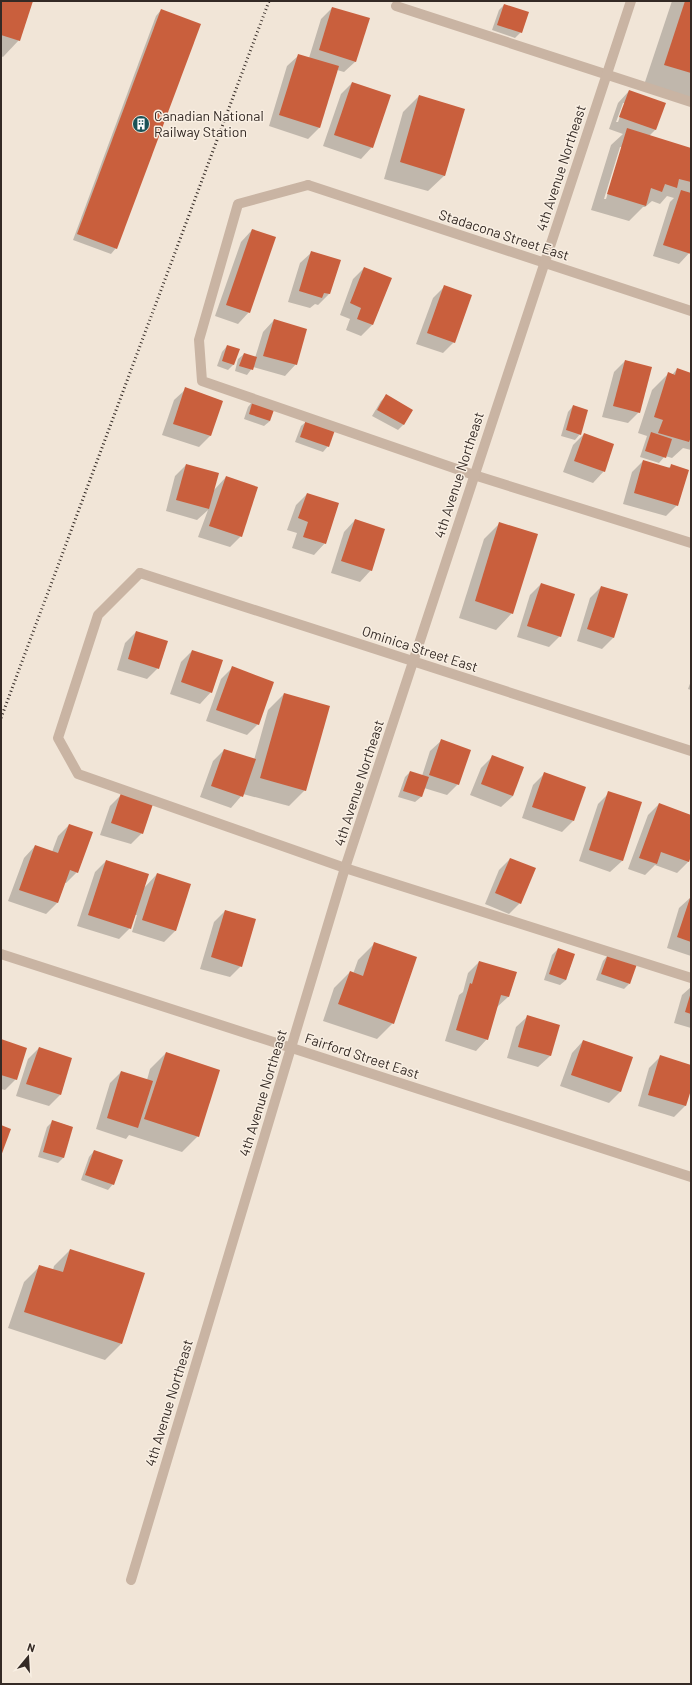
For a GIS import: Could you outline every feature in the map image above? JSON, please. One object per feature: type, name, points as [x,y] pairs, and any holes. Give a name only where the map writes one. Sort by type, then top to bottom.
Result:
[{"type":"street","name":"4th Avenue Northeast","points":[[131,1580],[345,868],[631,1]]},
{"type":"street","points":[[396,6],[691,102]]},
{"type":"street","name":"Stadacona Street East","points":[[474,474],[202,381],[199,340],[238,204],[308,185],[691,311]]},
{"type":"street","points":[[474,474],[691,543]]},
{"type":"street","name":"Ominica Street East","points":[[345,868],[78,774],[58,738],[98,615],[140,573],[691,752]]},
{"type":"street","points":[[345,868],[691,978]]},
{"type":"street","name":"Fairford Street East","points":[[1,954],[691,1177]]},
{"type":"building","points":[[1,1],[33,1],[20,41],[1,35]]},
{"type":"building","points":[[685,1],[691,1],[691,73],[664,65]]},
{"type":"building","points":[[504,4],[529,12],[522,33],[497,25]]},
{"type":"building","points":[[332,7],[370,18],[356,62],[319,50]]},
{"type":"building","name":"Canadian National Railway Station","points":[[161,9],[201,24],[117,249],[77,234]]},
{"type":"building","points":[[298,54],[339,66],[320,128],[279,115]]},
{"type":"building","points":[[352,82],[391,95],[373,148],[334,135]]},
{"type":"building","points":[[629,90],[666,103],[656,130],[619,117]]},
{"type":"building","points":[[419,95],[465,109],[445,176],[400,162]]},
{"type":"building","points":[[627,128],[691,148],[691,182],[679,179],[677,188],[665,184],[662,192],[651,188],[646,206],[607,194]]},
{"type":"building","points":[[681,190],[691,193],[691,254],[663,245]]},
{"type":"building","points":[[252,229],[276,237],[250,313],[226,305]]},
{"type":"building","points":[[311,251],[341,260],[330,294],[324,293],[322,298],[299,291]]},
{"type":"building","points":[[364,267],[392,278],[373,325],[357,319],[361,308],[350,303]]},
{"type":"building","points":[[444,285],[472,295],[455,343],[427,333]]},
{"type":"building","points":[[274,319],[307,329],[297,365],[263,356]]},
{"type":"building","points":[[227,345],[240,349],[234,365],[222,361]]},
{"type":"building","points":[[244,353],[257,357],[253,370],[239,366]]},
{"type":"building","points":[[625,360],[652,367],[640,413],[613,406]]},
{"type":"building","points":[[677,368],[691,373],[691,437],[689,442],[658,433],[663,420],[654,417],[668,372],[675,375]]},
{"type":"building","points":[[185,387],[223,401],[211,436],[173,424]]},
{"type":"building","points":[[386,394],[413,410],[404,425],[377,410]]},
{"type":"building","points":[[253,400],[275,407],[270,421],[249,414]]},
{"type":"building","points":[[573,405],[588,410],[581,435],[566,430]]},
{"type":"building","points":[[306,420],[335,430],[329,447],[300,437]]},
{"type":"building","points":[[651,432],[672,439],[666,458],[645,451]]},
{"type":"building","points":[[584,433],[614,444],[605,472],[574,461]]},
{"type":"building","points":[[643,460],[670,468],[671,464],[689,470],[678,506],[634,493]]},
{"type":"building","points":[[186,464],[219,473],[209,509],[176,500]]},
{"type":"building","points":[[226,476],[258,487],[242,537],[209,526]]},
{"type":"building","points":[[307,493],[339,503],[326,544],[303,537],[308,522],[298,518]]},
{"type":"building","points":[[355,519],[385,529],[372,571],[341,561]]},
{"type":"building","points":[[499,522],[538,534],[513,614],[475,601]]},
{"type":"building","points":[[541,583],[575,594],[561,637],[527,626]]},
{"type":"building","points":[[601,586],[628,594],[614,638],[587,629]]},
{"type":"building","points":[[136,631],[168,641],[159,669],[128,659]]},
{"type":"building","points":[[192,650],[223,660],[212,693],[181,682]]},
{"type":"building","points":[[232,666],[274,682],[259,725],[216,710]]},
{"type":"building","points":[[284,693],[330,706],[306,791],[260,778]]},
{"type":"building","points":[[441,739],[471,750],[459,785],[429,775]]},
{"type":"building","points":[[224,749],[256,759],[243,797],[211,786]]},
{"type":"building","points":[[492,755],[524,767],[513,796],[481,784]]},
{"type":"building","points":[[410,771],[429,777],[422,797],[403,791]]},
{"type":"building","points":[[544,772],[586,787],[574,821],[532,807]]},
{"type":"building","points":[[608,791],[642,802],[623,861],[589,850]]},
{"type":"building","points":[[121,793],[153,804],[143,834],[111,823]]},
{"type":"building","points":[[659,803],[691,815],[691,856],[689,862],[661,852],[657,864],[639,858]]},
{"type":"building","points":[[69,824],[93,832],[78,873],[70,870],[58,903],[19,890],[35,845],[58,853]]},
{"type":"building","points":[[510,858],[536,868],[521,904],[495,893]]},
{"type":"building","points":[[106,860],[149,874],[131,929],[88,915]]},
{"type":"building","points":[[157,873],[191,884],[176,931],[142,920]]},
{"type":"building","points":[[691,895],[691,942],[677,937]]},
{"type":"building","points":[[225,910],[256,919],[242,967],[211,957]]},
{"type":"building","points":[[374,942],[417,957],[394,1024],[338,1004],[350,971],[363,976]]},
{"type":"building","points":[[558,948],[575,954],[566,980],[549,974]]},
{"type":"building","points":[[608,954],[637,964],[630,984],[601,974]]},
{"type":"building","points":[[479,961],[517,972],[509,997],[501,995],[488,1040],[456,1030],[470,983],[472,984]]},
{"type":"building","points":[[691,992],[691,1014],[685,1012]]},
{"type":"building","points":[[527,1015],[560,1025],[551,1056],[518,1047]]},
{"type":"building","points":[[1,1039],[27,1048],[17,1080],[1,1075]]},
{"type":"building","points":[[583,1040],[633,1057],[621,1092],[571,1075]]},
{"type":"building","points":[[39,1047],[72,1058],[61,1095],[26,1084]]},
{"type":"building","points":[[166,1052],[220,1070],[199,1137],[144,1119]]},
{"type":"building","points":[[660,1055],[691,1065],[691,1090],[686,1106],[648,1095]]},
{"type":"building","points":[[121,1071],[153,1081],[138,1128],[107,1118]]},
{"type":"building","points":[[52,1120],[73,1127],[64,1158],[43,1152]]},
{"type":"building","points":[[1,1125],[11,1129],[1,1156]]},
{"type":"building","points":[[94,1150],[123,1160],[114,1185],[85,1175]]},
{"type":"building","points":[[70,1249],[145,1273],[122,1344],[24,1312],[39,1265],[63,1272]]},
{"type":"railway","points":[[1,718],[269,1]]},
{"type":"place","name":"Canadian National Railway Station","points":[[141,124]]}]
